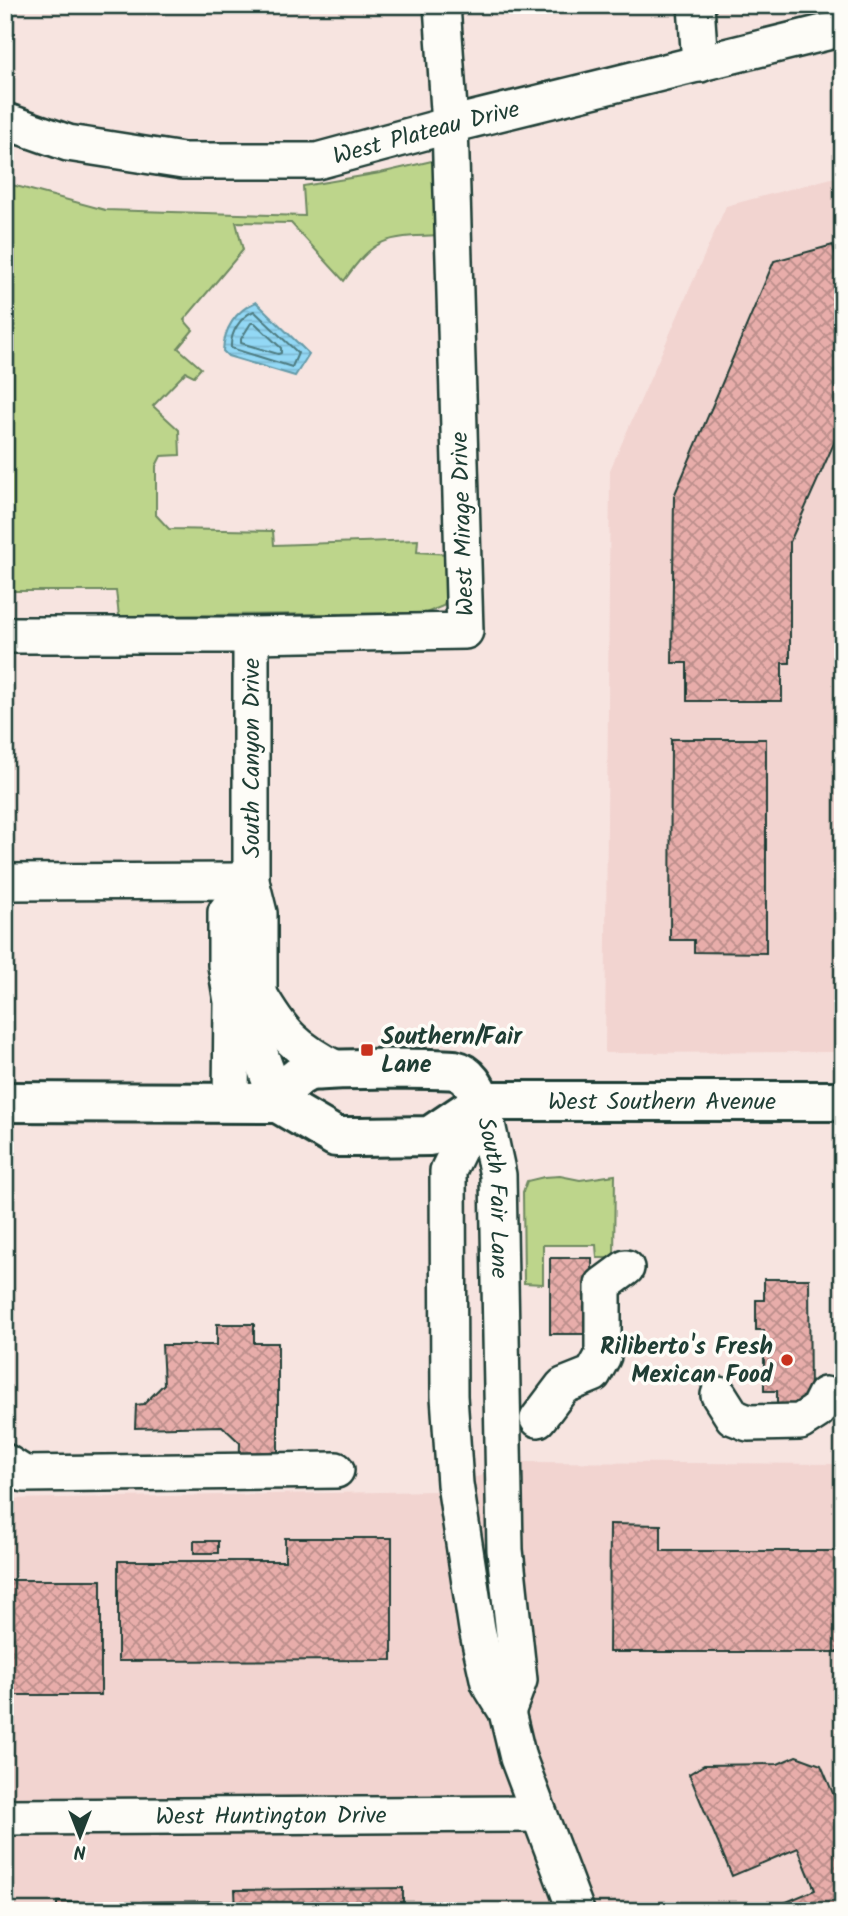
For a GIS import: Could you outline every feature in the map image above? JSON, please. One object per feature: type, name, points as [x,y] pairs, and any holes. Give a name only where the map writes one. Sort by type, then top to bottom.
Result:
[{"type":"main road","points":[[5,1102],[278,1103],[336,1137],[430,1136],[482,1101],[473,1082],[456,1070],[309,1070],[290,1083],[278,1103]]},
{"type":"main road","name":"West Southern Avenue","points":[[482,1101],[843,1101]]},
{"type":"street","points":[[442,5],[450,125]]},
{"type":"street","points":[[696,5],[700,64]]},
{"type":"street","name":"West Plateau Drive","points":[[5,121],[68,143],[183,161],[317,161],[450,125],[843,28]]},
{"type":"street","name":"West Mirage Drive","points":[[5,635],[251,635],[465,631],[450,125]]},
{"type":"street","name":"South Canyon Drive","points":[[251,635],[251,881],[258,913],[259,1051],[278,1103]]},
{"type":"street","points":[[5,882],[251,881]]},
{"type":"street","name":"South Canyon Drive","points":[[231,1103],[232,1002],[226,965],[226,912],[251,881]]},
{"type":"street","points":[[259,994],[278,1026],[295,1044],[315,1059],[338,1070]]},
{"type":"street","name":"South Fair Lane","points":[[482,1101],[448,1171],[449,1396],[454,1484],[477,1629],[489,1683],[507,1712],[518,1758],[576,1911]]},
{"type":"street","name":"South Fair Lane","points":[[482,1101],[498,1175],[505,1550],[519,1680],[507,1712]]},
{"type":"street","points":[[538,1419],[563,1386],[593,1374],[603,1356],[603,1285],[626,1268]]},
{"type":"street","points":[[719,1395],[733,1417],[748,1423],[800,1422],[817,1411],[825,1395]]},
{"type":"street","points":[[5,1462],[24,1475],[336,1471]]},
{"type":"street","name":"West Huntington Drive","points":[[5,1817],[538,1814]]},
{"type":"shaded area","points":[[843,175],[843,1052],[605,1053],[610,470],[726,206]]},
{"type":"shaded area","points":[[520,1462],[843,1464],[843,1911],[5,1911],[5,1499],[436,1491]]},
{"type":"green space","points":[[436,160],[440,235],[407,237],[384,242],[365,255],[344,281],[291,223],[236,222],[243,250],[184,320],[193,330],[178,348],[201,368],[194,376],[186,372],[153,406],[179,430],[180,455],[161,456],[156,466],[156,515],[169,529],[273,531],[274,545],[418,540],[417,552],[449,554],[448,595],[443,606],[426,613],[119,616],[116,591],[5,591],[5,183],[105,210],[305,216],[303,186]]},
{"type":"green space","points":[[615,1175],[614,1258],[597,1258],[596,1245],[543,1245],[543,1284],[524,1283],[523,1192],[527,1181],[544,1177],[560,1176],[580,1180]]},
{"type":"water","points":[[256,302],[309,354],[295,376],[228,356],[223,351],[232,322],[242,310]]},
{"type":"building","points":[[833,245],[843,282],[843,423],[790,542],[790,663],[782,663],[782,701],[687,701],[687,663],[672,663],[674,496],[774,261]]},
{"type":"building","points":[[671,739],[766,739],[766,953],[694,952],[694,940],[670,940]]},
{"type":"building","points":[[550,1258],[592,1258],[593,1334],[550,1334]]},
{"type":"building","name":"Riliberto's Fresh Mexican Food","points":[[764,1279],[809,1279],[810,1399],[801,1399],[801,1412],[777,1413],[777,1391],[764,1391],[764,1330],[756,1330],[756,1300],[764,1300]]},
{"type":"building","points":[[839,1309],[843,1309],[843,1392],[838,1392]]},
{"type":"building","points":[[217,1324],[254,1324],[254,1343],[278,1343],[278,1479],[239,1479],[240,1443],[222,1426],[135,1428],[136,1405],[144,1404],[164,1384],[162,1345],[217,1345]]},
{"type":"building","points":[[610,1524],[661,1525],[661,1551],[843,1551],[843,1652],[609,1652]]},
{"type":"building","points":[[285,1538],[392,1538],[392,1660],[118,1661],[118,1561],[285,1561]]},
{"type":"building","points":[[194,1541],[218,1541],[218,1553],[194,1553]]},
{"type":"building","points":[[5,1580],[101,1580],[101,1695],[5,1695]]},
{"type":"building","points":[[796,1756],[821,1765],[843,1817],[843,1911],[765,1911],[815,1890],[798,1848],[732,1876],[689,1774],[704,1765],[778,1764]]},
{"type":"building","points":[[403,1888],[403,1911],[236,1911],[235,1890]]},
{"type":"building","points":[[230,1901],[230,1911],[143,1911],[143,1902]]},
{"type":"building","points":[[57,1902],[131,1903],[131,1911],[57,1911]]},
{"type":"place","name":"Southern/Fair Lane","points":[[367,1050]]},
{"type":"place","name":"Riliberto's Fresh Mexican Food","points":[[787,1360]]}]
